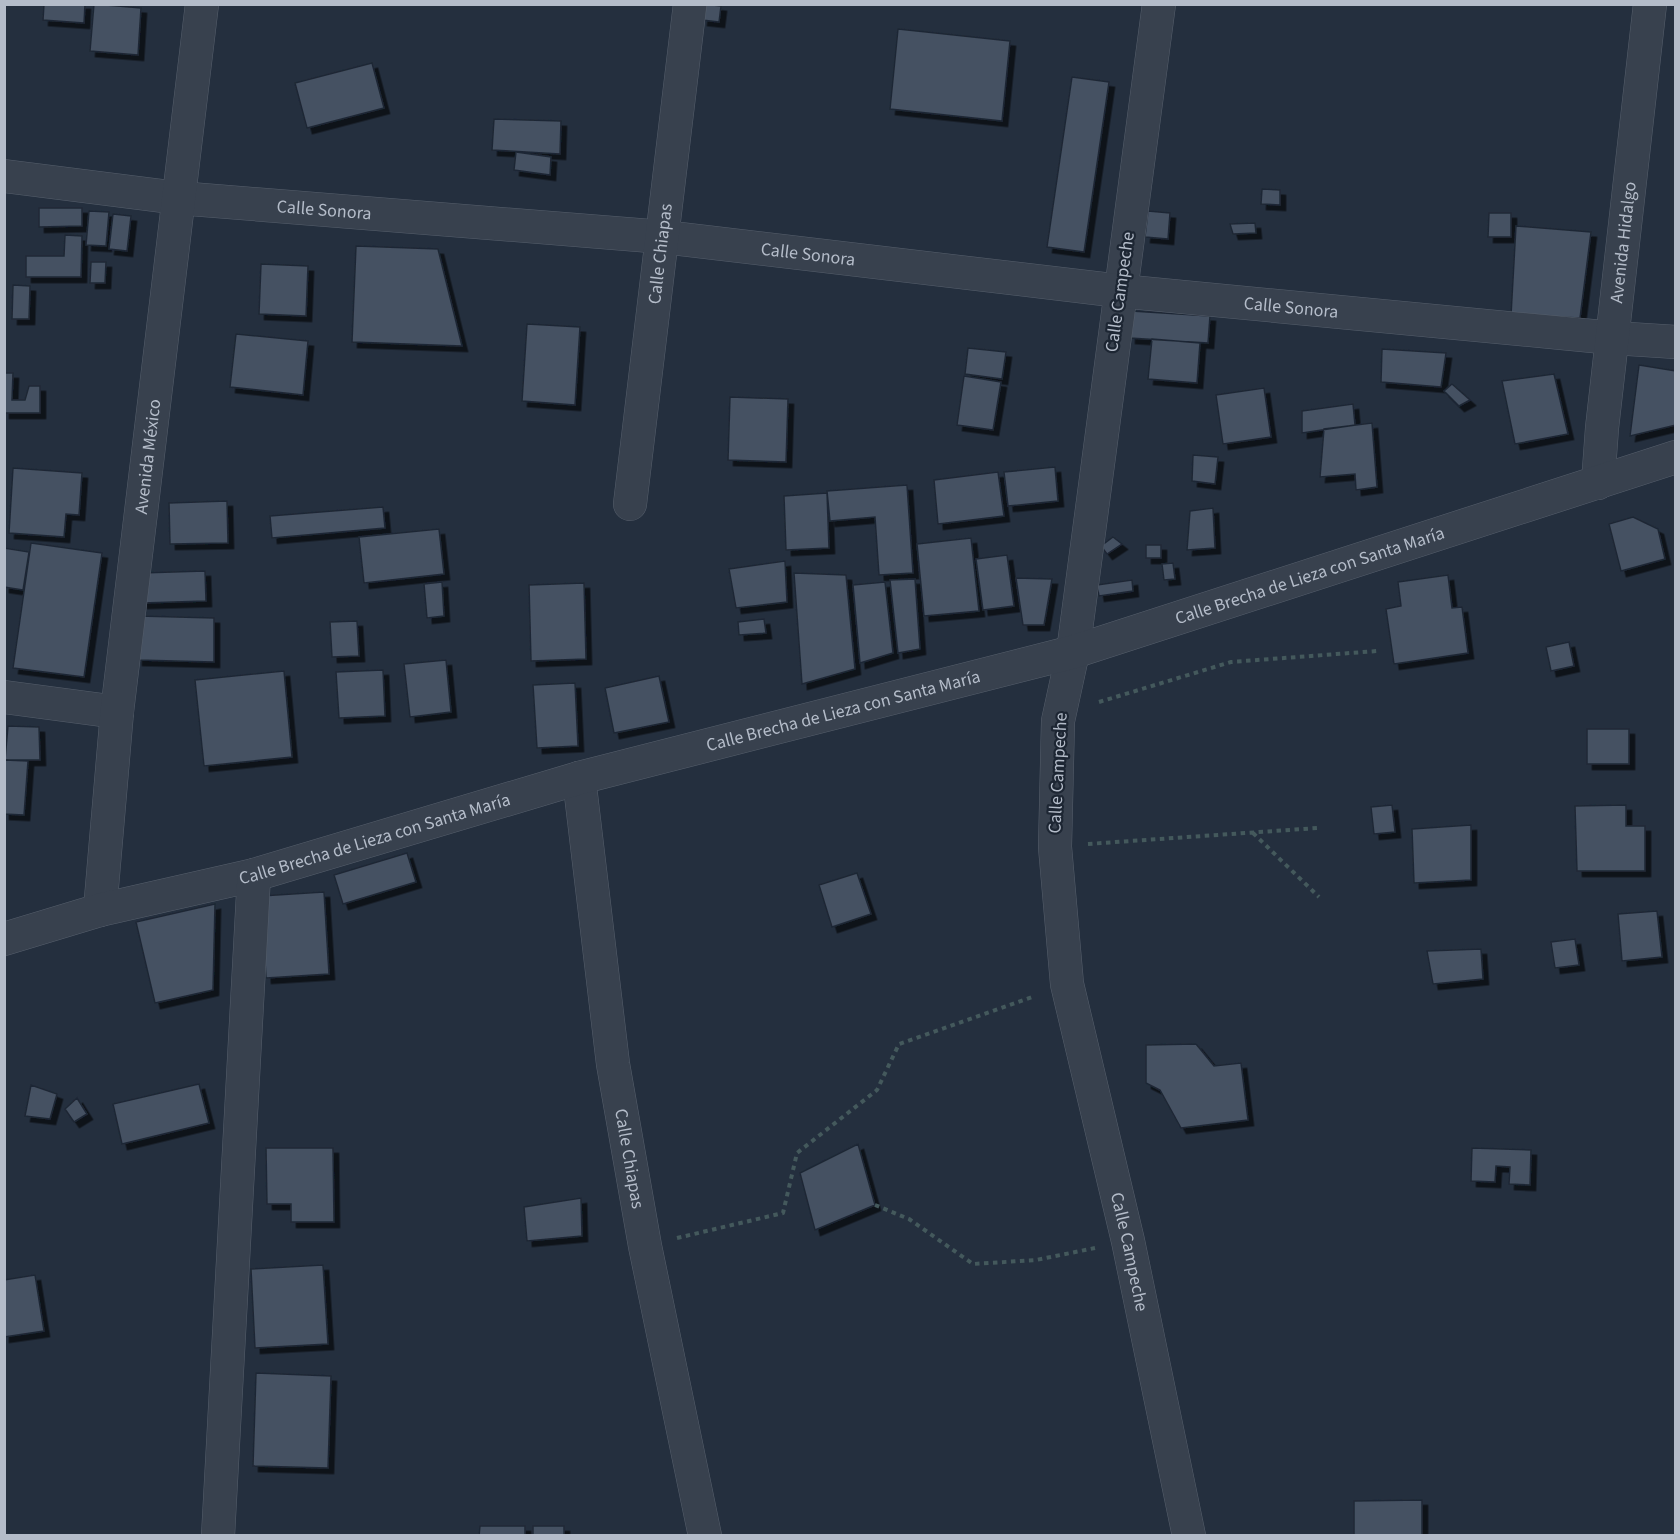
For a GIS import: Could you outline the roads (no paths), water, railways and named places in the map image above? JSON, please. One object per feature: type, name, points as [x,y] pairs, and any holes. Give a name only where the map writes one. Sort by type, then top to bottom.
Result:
[{"type":"street","name":"Avenida México","points":[[100,910],[117,712],[202,4]]},
{"type":"street","name":"Calle Chiapas","points":[[630,504],[690,4]]},
{"type":"street","name":"Calle Campeche","points":[[1159,4],[1072,652],[1058,721],[1055,846],[1067,984],[1128,1241],[1189,1536]]},
{"type":"street","name":"Avenida Hidalgo","points":[[1599,483],[1602,428],[1650,4]]},
{"type":"street","name":"Calle Sonora","points":[[4,177],[178,198],[663,237],[1120,291],[1676,342]]},
{"type":"street","name":"Calle Brecha de Lieza con Santa María","points":[[4,939],[100,910],[254,874],[579,778],[1072,652],[1676,457]]},
{"type":"street","points":[[4,697],[117,712]]},
{"type":"street","name":"Calle Chiapas","points":[[579,778],[613,1064],[645,1246],[705,1536]]},
{"type":"street","points":[[218,1536],[254,874]]}]
